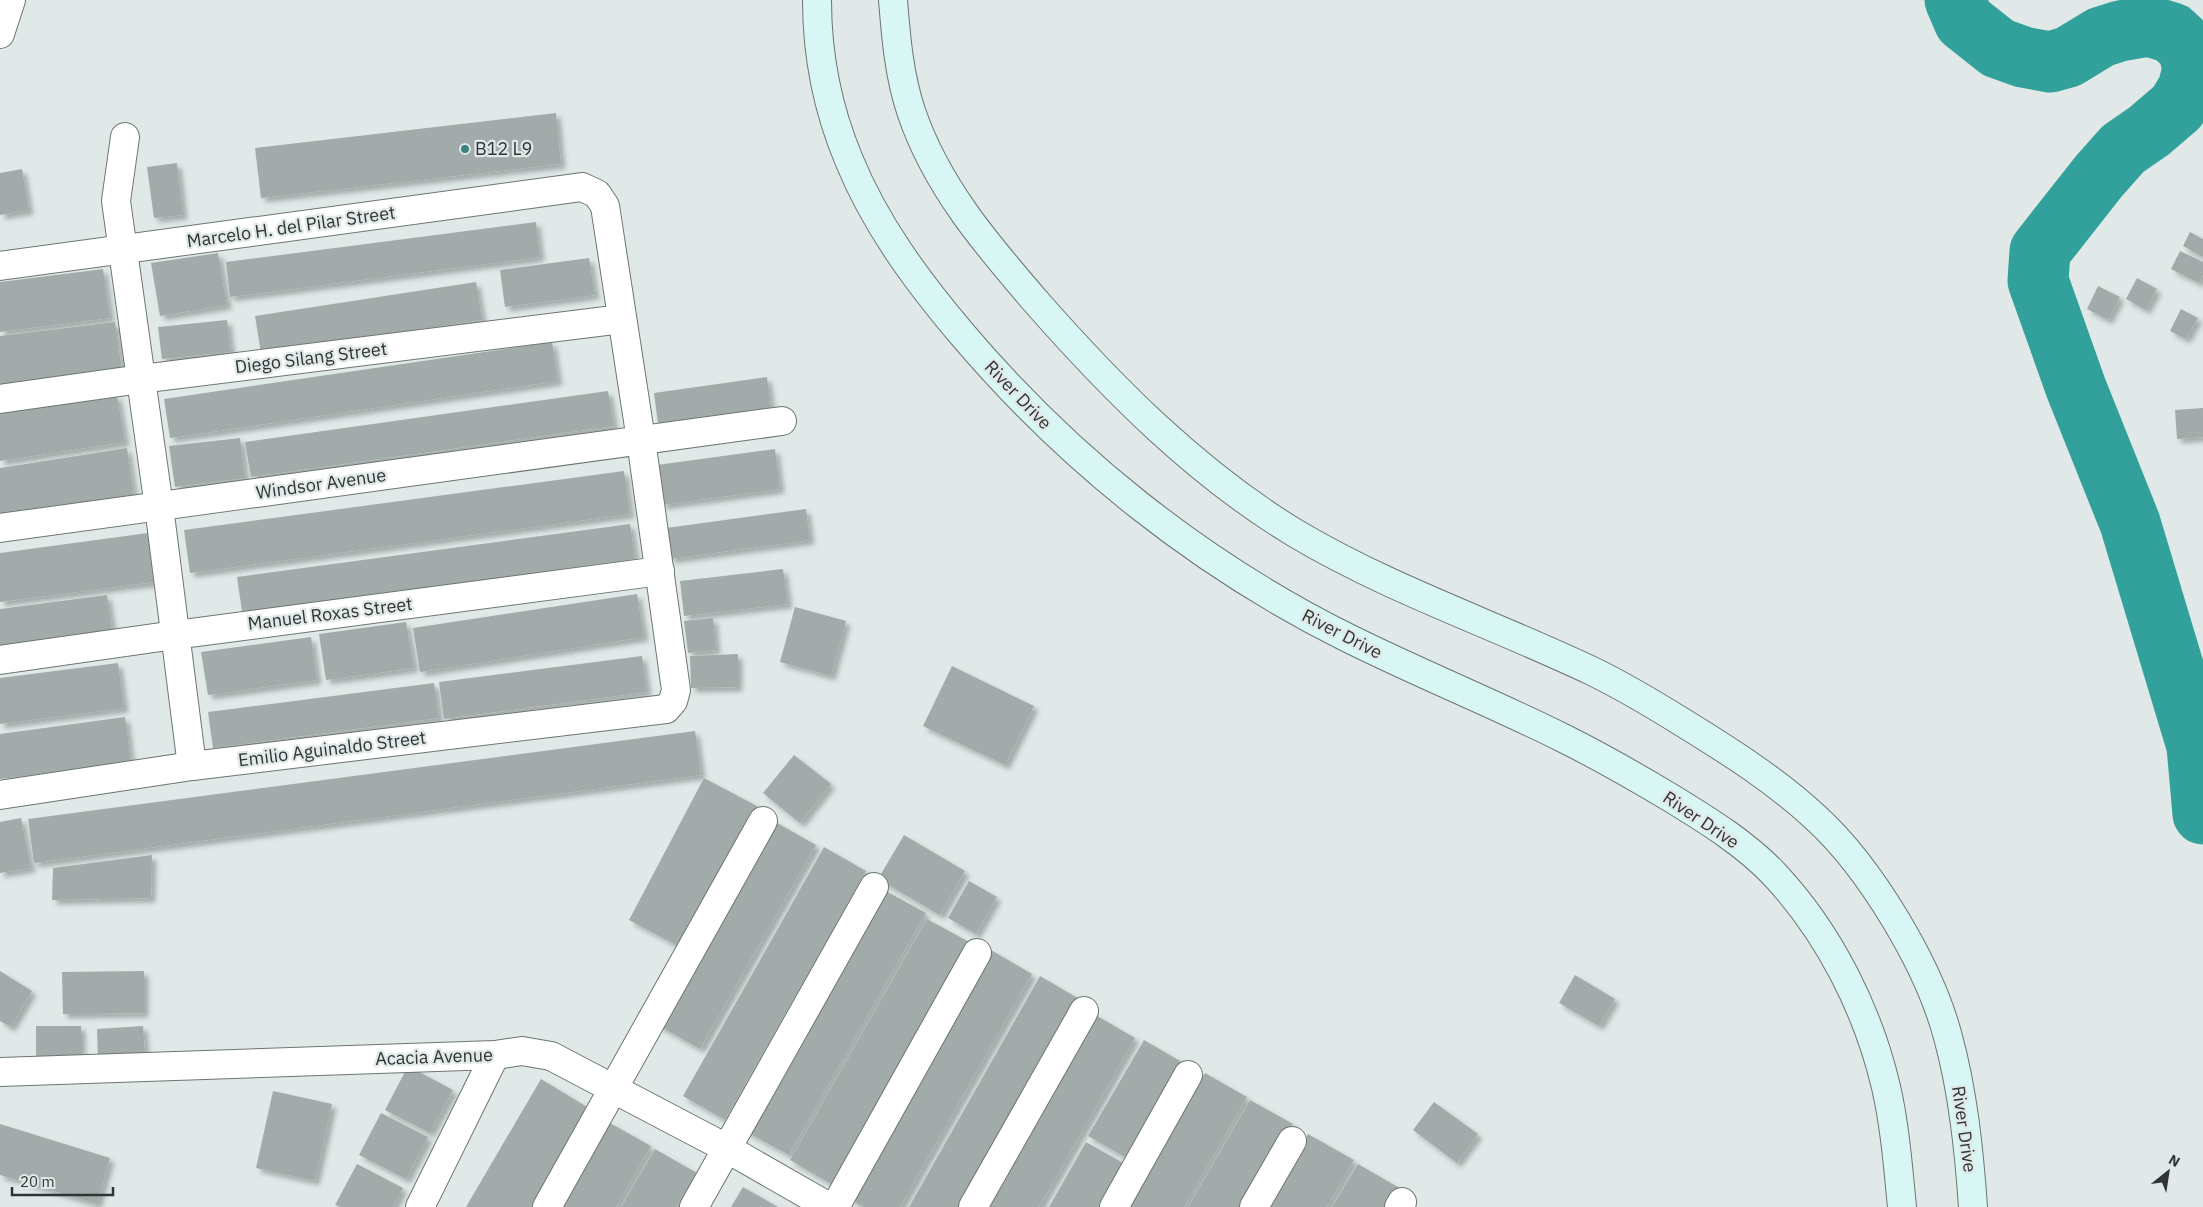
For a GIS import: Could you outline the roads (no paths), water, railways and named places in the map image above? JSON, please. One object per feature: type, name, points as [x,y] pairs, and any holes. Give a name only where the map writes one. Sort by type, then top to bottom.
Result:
[{"type":"street","points":[[0,34],[10,0]]},
{"type":"street","name":"River Drive","points":[[816,0],[826,82],[836,128],[850,164],[873,210],[933,300],[976,351],[1041,418],[1094,468],[1151,516],[1180,537],[1217,563],[1282,603],[1346,637],[1564,738],[1624,770],[1728,834],[1772,871],[1807,912],[1830,949],[1872,1037],[1886,1088],[1896,1146],[1902,1207]]},
{"type":"street","name":"River Drive","points":[[893,0],[898,52],[910,108],[927,151],[952,196],[996,256],[1058,327],[1136,409],[1198,464],[1294,532],[1329,551],[1398,587],[1592,672],[1650,702],[1768,777],[1819,820],[1864,872],[1900,928],[1926,978],[1947,1033],[1961,1095],[1969,1153],[1973,1207]]},
{"type":"street","points":[[125,137],[116,201],[159,507],[192,766]]},
{"type":"street","name":"Marcelo H. del Pilar Street","points":[[0,266],[582,187],[597,194],[605,206],[622,319]]},
{"type":"street","points":[[622,319],[660,572]]},
{"type":"street","name":"Diego Silang Street","points":[[0,399],[141,379],[622,319]]},
{"type":"street","name":"Windsor Avenue","points":[[0,528],[782,421]]},
{"type":"street","name":"Manuel Roxas Street","points":[[0,660],[175,634],[660,572]]},
{"type":"street","name":"Emilio Aguinaldo Street","points":[[0,795],[192,766],[666,709],[673,701],[676,690],[660,572]]},
{"type":"street","points":[[547,1207],[763,821]]},
{"type":"street","points":[[694,1207],[874,887]]},
{"type":"street","points":[[834,1207],[977,953]]},
{"type":"street","points":[[973,1207],[1084,1011]]},
{"type":"street","name":"Acacia Avenue","points":[[0,1072],[495,1055],[522,1052],[551,1056],[728,1149],[829,1207]]},
{"type":"street","points":[[420,1207],[495,1055]]},
{"type":"street","points":[[1114,1207],[1188,1076]]},
{"type":"street","points":[[1254,1207],[1292,1141]]},
{"type":"waterway","points":[[1955,0],[1964,21],[1998,48],[2023,57],[2050,62],[2068,57],[2101,37],[2120,31],[2149,26],[2172,33],[2188,48],[2193,69],[2188,89],[2177,107],[2149,131],[2123,149],[2099,176],[2040,251],[2038,281],[2076,388],[2130,523],[2197,746],[2203,814]]},
{"type":"place","name":"B12 L9","points":[[465,149]]}]
